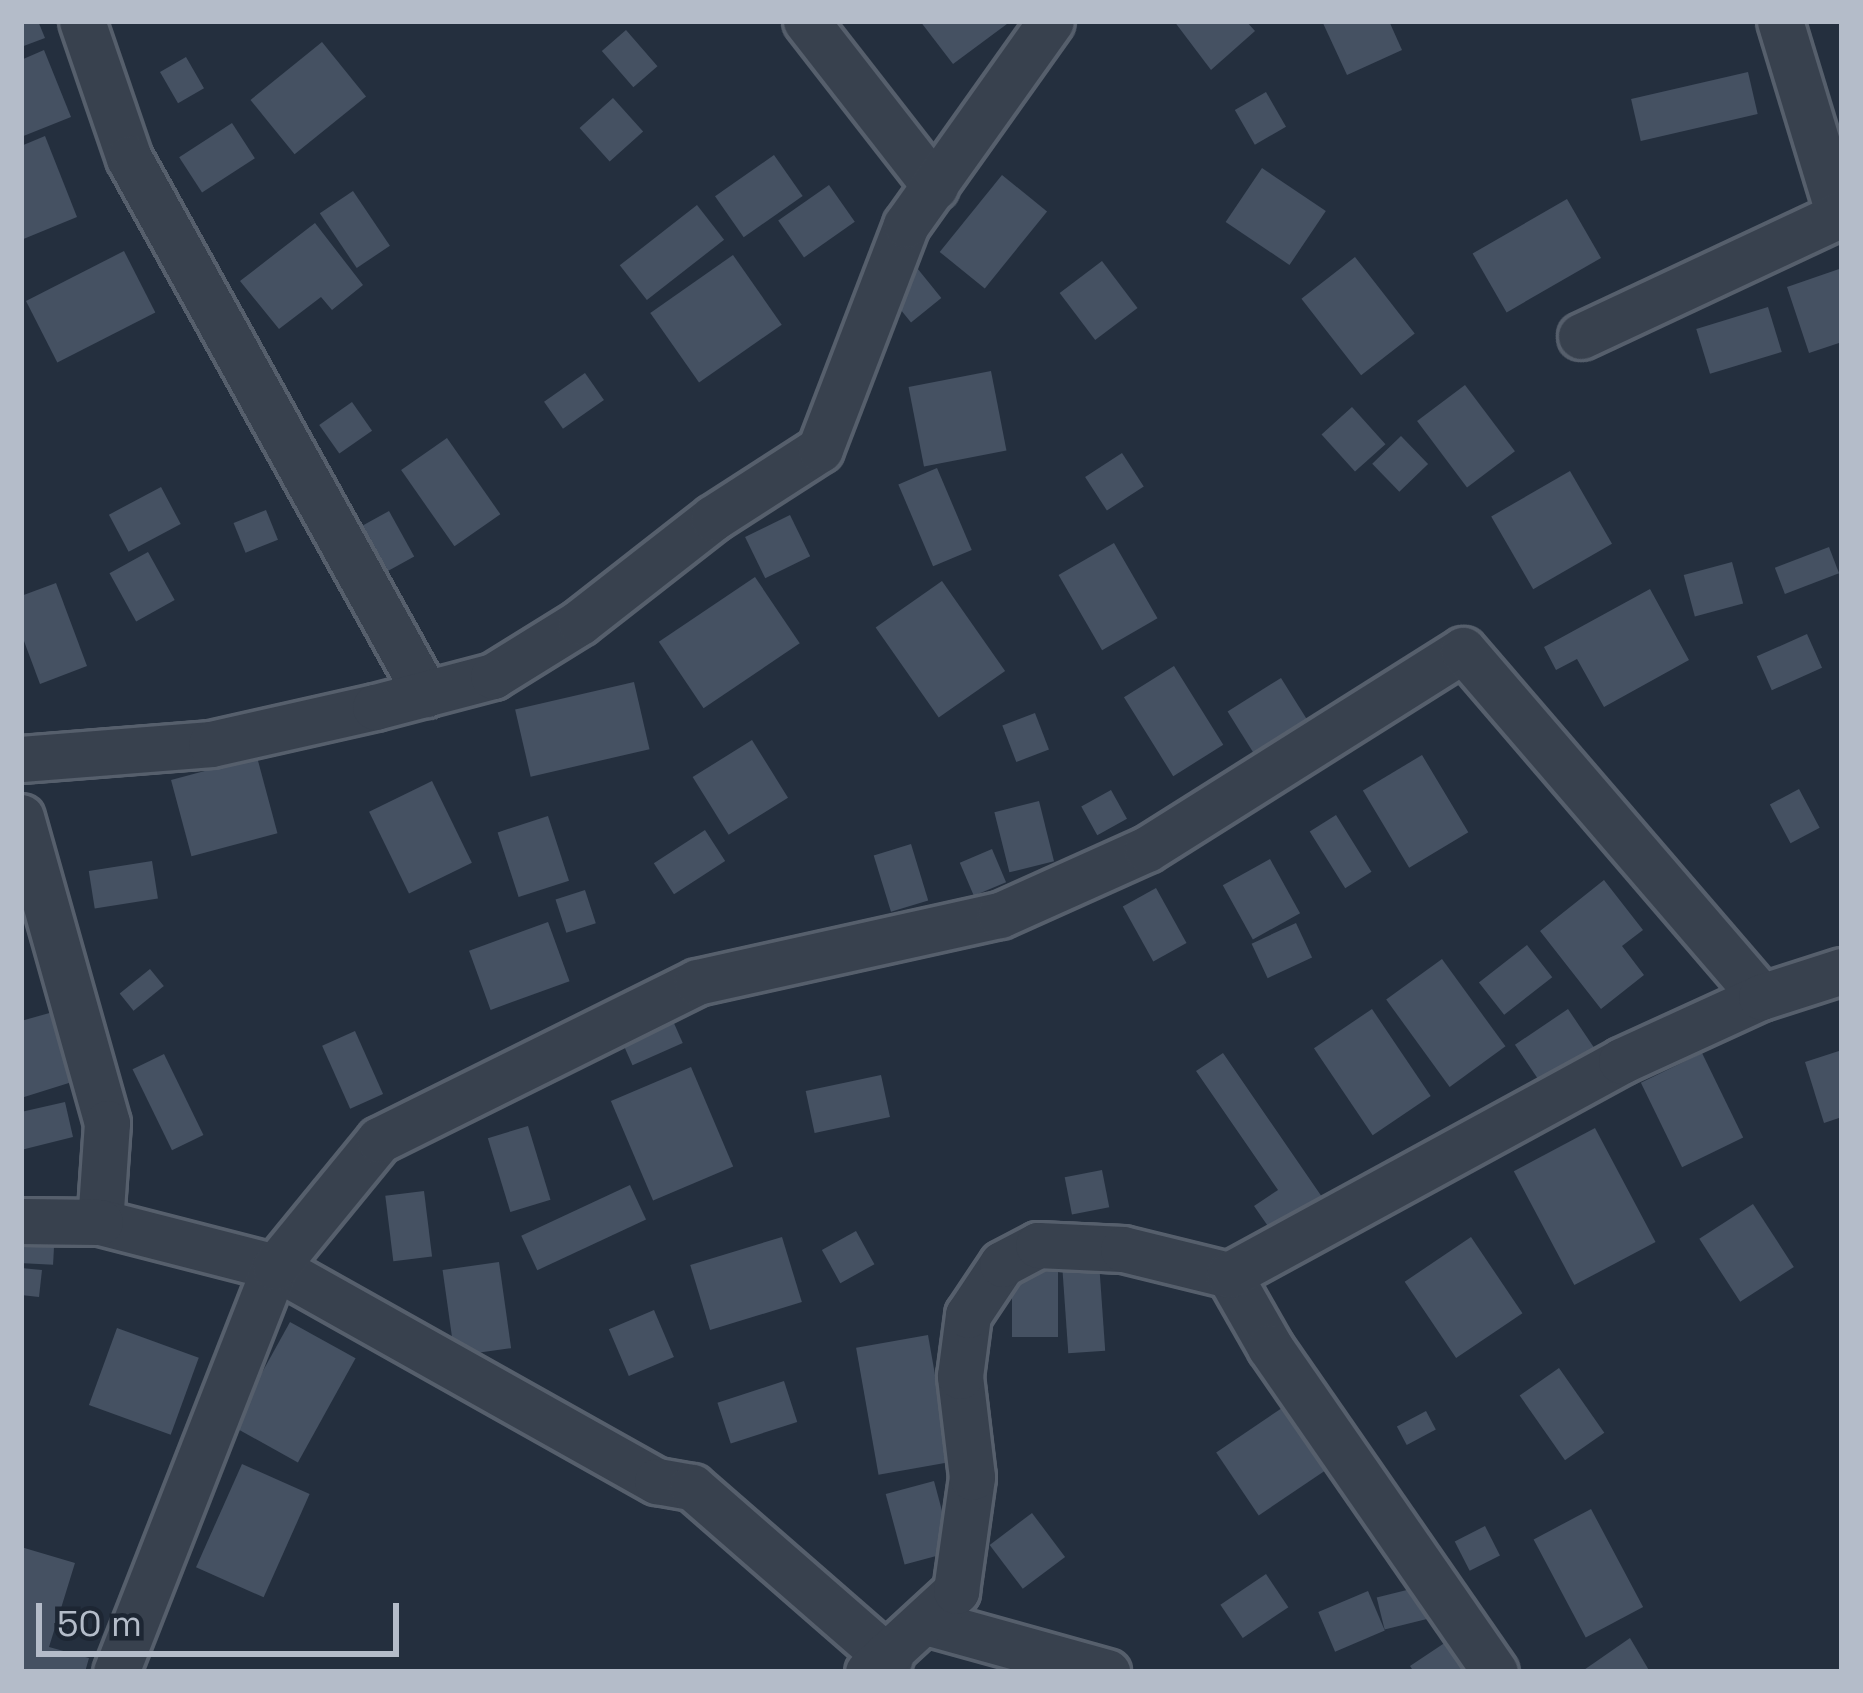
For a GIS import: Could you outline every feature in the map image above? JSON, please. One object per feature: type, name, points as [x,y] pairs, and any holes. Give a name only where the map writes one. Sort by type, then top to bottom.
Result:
[{"type":"street","points":[[82,21],[129,158],[426,694]]},
{"type":"street","points":[[806,21],[935,187]]},
{"type":"street","points":[[21,759],[211,744],[426,694],[493,676],[580,622],[713,518],[820,448],[841,410],[868,307],[906,225],[1051,21]]},
{"type":"street","points":[[1581,336],[1840,215],[1780,21]]},
{"type":"street","points":[[116,1672],[275,1268],[379,1140],[697,982],[1000,915],[1126,858],[1462,650],[1761,997]]},
{"type":"street","points":[[21,817],[107,1123],[100,1222]]},
{"type":"street","points":[[21,1221],[100,1222],[275,1268],[658,1481],[692,1487],[879,1665],[930,1623],[956,1591],[967,1555],[972,1477],[960,1376],[968,1316],[1002,1264],[1038,1245],[1123,1249],[1229,1275],[1621,1061],[1761,997],[1842,971]]},
{"type":"street","points":[[1229,1275],[1270,1347],[1496,1672]]},
{"type":"street","points":[[930,1623],[1107,1672]]},
{"type":"building","points":[[21,21],[38,21],[45,38],[21,47]]},
{"type":"building","points":[[920,21],[1011,21],[953,64]]},
{"type":"building","points":[[1174,21],[1246,21],[1255,31],[1211,70]]},
{"type":"building","points":[[1322,21],[1389,21],[1402,50],[1347,75]]},
{"type":"building","points":[[626,30],[657,66],[633,87],[602,51]]},
{"type":"building","points":[[322,42],[366,96],[295,154],[251,100]]},
{"type":"building","points":[[44,50],[71,117],[21,137],[21,60]]},
{"type":"building","points":[[186,57],[204,88],[178,103],[160,72]]},
{"type":"building","points":[[1748,72],[1758,114],[1641,141],[1631,99]]},
{"type":"building","points":[[1266,92],[1286,127],[1255,145],[1235,110]]},
{"type":"building","points":[[613,98],[643,131],[610,162],[580,128]]},
{"type":"building","points":[[232,123],[255,158],[202,193],[179,157]]},
{"type":"building","points":[[45,136],[77,217],[21,240],[21,146]]},
{"type":"building","points":[[774,155],[803,196],[744,237],[715,196]]},
{"type":"building","points":[[1262,168],[1326,211],[1289,265],[1226,222]]},
{"type":"building","points":[[1002,175],[1047,212],[985,288],[940,252]]},
{"type":"building","points":[[829,185],[855,222],[804,257],[778,221]]},
{"type":"building","points":[[353,191],[390,246],[357,268],[320,213]]},
{"type":"building","points":[[1567,199],[1601,258],[1507,312],[1473,254]]},
{"type":"building","points":[[697,205],[724,240],[647,300],[620,265]]},
{"type":"building","points":[[315,223],[363,285],[332,310],[321,297],[279,329],[240,281]]},
{"type":"building","points":[[124,251],[155,312],[57,362],[26,301]]},
{"type":"building","points":[[733,255],[782,325],[699,383],[650,313]]},
{"type":"building","points":[[1355,257],[1415,333],[1361,375],[1301,299]]},
{"type":"building","points":[[1102,261],[1138,308],[1095,340],[1060,293]]},
{"type":"building","points":[[913,263],[941,298],[911,323],[883,288]]},
{"type":"building","points":[[1842,268],[1842,342],[1809,353],[1787,287]]},
{"type":"building","points":[[1768,307],[1782,352],[1710,374],[1696,329]]},
{"type":"building","points":[[991,371],[1006,451],[924,467],[909,387]]},
{"type":"building","points":[[585,373],[604,400],[563,429],[544,402]]},
{"type":"building","points":[[1465,385],[1515,451],[1467,487],[1417,421]]},
{"type":"building","points":[[352,402],[372,431],[339,454],[319,425]]},
{"type":"building","points":[[1352,407],[1385,444],[1355,472],[1322,434]]},
{"type":"building","points":[[1401,436],[1428,464],[1399,492],[1372,464]]},
{"type":"building","points":[[447,438],[500,514],[454,546],[401,470]]},
{"type":"building","points":[[1122,453],[1144,487],[1107,511],[1085,477]]},
{"type":"building","points":[[937,468],[972,550],[933,566],[898,484]]},
{"type":"building","points":[[1570,471],[1612,544],[1533,589],[1491,516]]},
{"type":"building","points":[[161,487],[181,524],[129,552],[109,515]]},
{"type":"building","points":[[266,510],[278,540],[246,553],[234,523]]},
{"type":"building","points":[[389,511],[414,556],[388,571],[363,526]]},
{"type":"building","points":[[790,515],[810,556],[765,578],[745,537]]},
{"type":"building","points":[[1114,543],[1158,618],[1102,650],[1059,575]]},
{"type":"building","points":[[1829,547],[1839,573],[1785,594],[1775,568]]},
{"type":"building","points":[[148,552],[175,600],[136,621],[110,573]]},
{"type":"building","points":[[1732,562],[1743,604],[1695,616],[1684,575]]},
{"type":"building","points":[[755,577],[800,643],[704,708],[659,642]]},
{"type":"building","points":[[942,581],[1005,671],[939,718],[876,627]]},
{"type":"building","points":[[56,583],[87,666],[40,684],[21,633],[21,596]]},
{"type":"building","points":[[1650,589],[1689,660],[1604,707],[1577,659],[1556,670],[1544,647]]},
{"type":"building","points":[[1807,634],[1822,668],[1772,690],[1757,656]]},
{"type":"building","points":[[1174,666],[1223,745],[1173,776],[1124,697]]},
{"type":"building","points":[[1281,678],[1309,722],[1255,755],[1228,711]]},
{"type":"building","points":[[634,682],[650,749],[531,777],[515,709]]},
{"type":"building","points":[[1035,713],[1049,749],[1016,762],[1002,726]]},
{"type":"building","points":[[752,740],[788,798],[729,835],[693,777]]},
{"type":"building","points":[[1422,755],[1468,832],[1409,868],[1363,791]]},
{"type":"building","points":[[257,757],[277,833],[191,856],[171,780]]},
{"type":"building","points":[[432,781],[472,863],[409,893],[369,812]]},
{"type":"building","points":[[1799,789],[1820,828],[1791,843],[1770,804]]},
{"type":"building","points":[[1111,790],[1127,819],[1097,835],[1081,806]]},
{"type":"building","points":[[1039,801],[1054,861],[1009,872],[994,812]]},
{"type":"building","points":[[1336,815],[1372,872],[1345,888],[1310,831]]},
{"type":"building","points":[[548,816],[569,881],[519,897],[498,832]]},
{"type":"building","points":[[705,830],[725,861],[674,894],[654,863]]},
{"type":"building","points":[[911,844],[928,900],[891,912],[874,855]]},
{"type":"building","points":[[992,849],[1006,882],[974,896],[960,863]]},
{"type":"building","points":[[1270,859],[1300,913],[1253,939],[1223,885]]},
{"type":"building","points":[[152,861],[158,899],[95,909],[89,871]]},
{"type":"building","points":[[1604,880],[1643,930],[1622,946],[1644,975],[1601,1009],[1540,931]]},
{"type":"building","points":[[1156,888],[1187,943],[1153,962],[1123,906]]},
{"type":"building","points":[[585,890],[596,923],[566,933],[556,900]]},
{"type":"building","points":[[548,922],[570,981],[491,1010],[469,951]]},
{"type":"building","points":[[1296,923],[1312,957],[1268,978],[1252,944]]},
{"type":"building","points":[[1527,945],[1552,977],[1504,1015],[1479,983]]},
{"type":"building","points":[[1442,959],[1505,1046],[1450,1087],[1386,1000]]},
{"type":"building","points":[[150,969],[164,986],[134,1011],[120,994]]},
{"type":"building","points":[[1372,1009],[1431,1096],[1373,1135],[1314,1048]]},
{"type":"building","points":[[1568,1009],[1596,1050],[1543,1086],[1515,1045]]},
{"type":"building","points":[[53,1012],[72,1082],[21,1098],[21,1021]]},
{"type":"building","points":[[673,1021],[683,1043],[633,1065],[623,1043]]},
{"type":"building","points":[[355,1031],[383,1094],[350,1109],[322,1046]]},
{"type":"building","points":[[1842,1050],[1842,1117],[1824,1123],[1805,1062]]},
{"type":"building","points":[[1223,1053],[1322,1197],[1272,1232],[1254,1206],[1278,1190],[1196,1071]]},
{"type":"building","points":[[1702,1053],[1743,1137],[1682,1167],[1641,1083]]},
{"type":"building","points":[[164,1054],[203,1135],[172,1150],[133,1069]]},
{"type":"building","points":[[691,1067],[733,1166],[653,1200],[611,1101]]},
{"type":"building","points":[[881,1075],[890,1117],[815,1133],[806,1091]]},
{"type":"building","points":[[65,1102],[73,1137],[21,1150],[21,1112]]},
{"type":"building","points":[[528,1126],[551,1200],[510,1212],[488,1138]]},
{"type":"building","points":[[1595,1128],[1656,1242],[1574,1285],[1514,1171]]},
{"type":"building","points":[[1102,1170],[1109,1207],[1072,1215],[1065,1177]]},
{"type":"building","points":[[630,1185],[646,1219],[537,1270],[521,1236]]},
{"type":"building","points":[[424,1191],[432,1257],[393,1261],[385,1196]]},
{"type":"building","points":[[1753,1204],[1794,1267],[1740,1302],[1699,1239]]},
{"type":"building","points":[[21,1227],[55,1229],[53,1265],[21,1263]]},
{"type":"building","points":[[856,1231],[874,1264],[840,1283],[822,1250]]},
{"type":"building","points":[[782,1237],[802,1302],[710,1330],[690,1265]]},
{"type":"building","points":[[1471,1237],[1522,1313],[1456,1358],[1405,1282]]},
{"type":"building","points":[[499,1262],[511,1348],[455,1356],[443,1270]]},
{"type":"building","points":[[1099,1262],[1105,1351],[1068,1353],[1062,1265]]},
{"type":"building","points":[[21,1268],[42,1270],[39,1297],[21,1295]]},
{"type":"building","points":[[1012,1272],[1058,1272],[1058,1337],[1012,1337]]},
{"type":"building","points":[[654,1310],[674,1357],[629,1376],[609,1329]]},
{"type":"building","points":[[290,1322],[356,1358],[298,1462],[232,1426]]},
{"type":"building","points":[[117,1328],[199,1358],[171,1435],[89,1405]]},
{"type":"building","points":[[928,1335],[950,1462],[879,1475],[856,1348]]},
{"type":"building","points":[[1559,1368],[1604,1433],[1565,1460],[1520,1396]]},
{"type":"building","points":[[784,1381],[797,1422],[731,1444],[717,1403]]},
{"type":"building","points":[[1285,1406],[1327,1469],[1259,1515],[1216,1452]]},
{"type":"building","points":[[1426,1411],[1436,1430],[1407,1445],[1397,1426]]},
{"type":"building","points":[[242,1464],[310,1494],[264,1597],[196,1567]]},
{"type":"building","points":[[934,1481],[953,1552],[905,1564],[886,1494]]},
{"type":"building","points":[[1591,1509],[1643,1607],[1586,1638],[1534,1540]]},
{"type":"building","points":[[1032,1513],[1065,1557],[1023,1589],[990,1545]]},
{"type":"building","points":[[1485,1526],[1500,1555],[1470,1571],[1455,1541]]},
{"type":"building","points":[[21,1547],[75,1563],[49,1647],[89,1658],[85,1672],[21,1671]]},
{"type":"building","points":[[1266,1574],[1288,1607],[1243,1638],[1220,1605]]},
{"type":"building","points":[[1431,1584],[1439,1616],[1385,1630],[1377,1598]]},
{"type":"building","points":[[1368,1591],[1385,1631],[1335,1652],[1318,1612]]},
{"type":"building","points":[[1455,1636],[1479,1672],[1414,1672],[1410,1666]]},
{"type":"building","points":[[1630,1638],[1650,1672],[1581,1672]]}]
